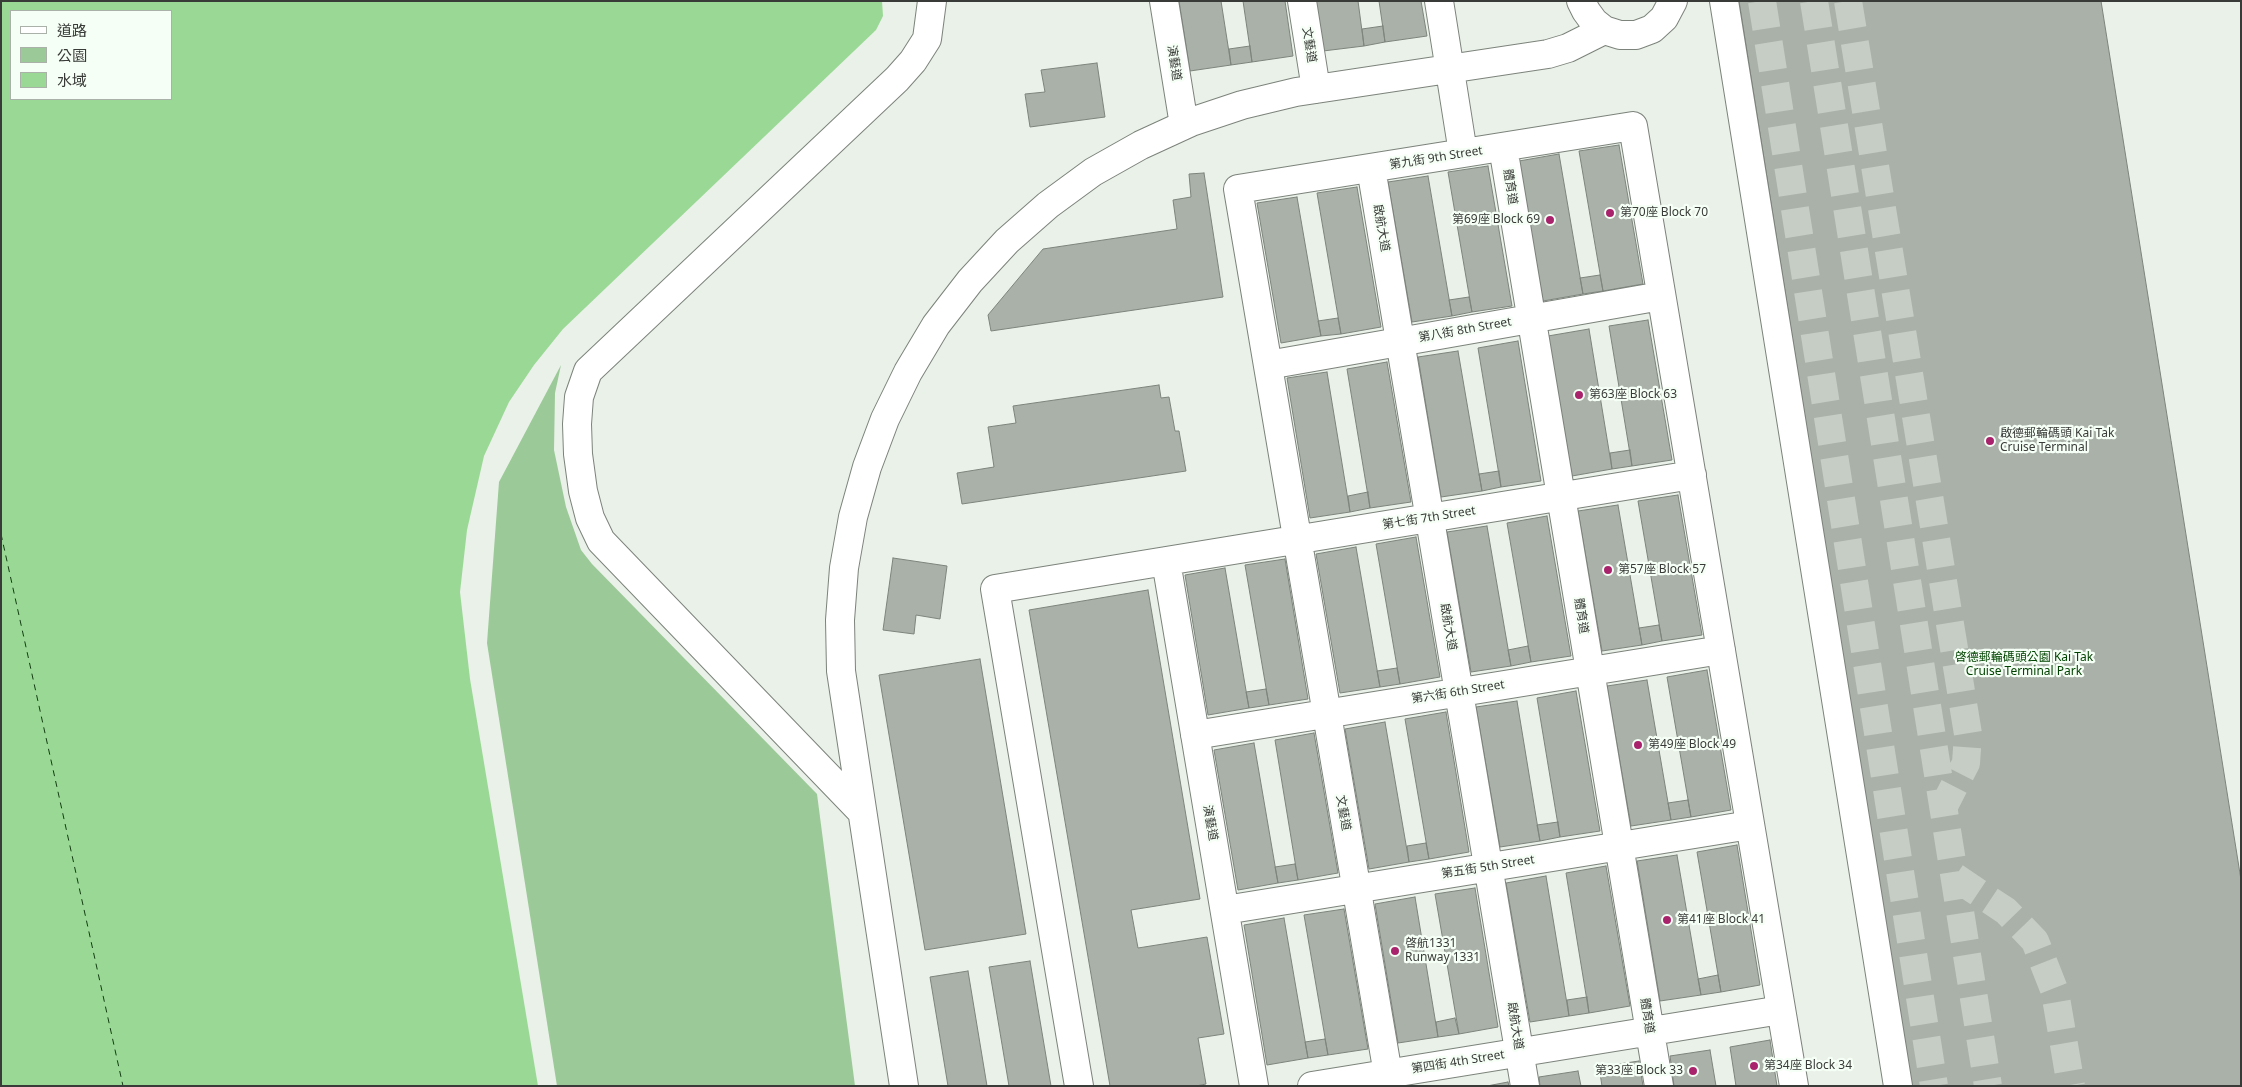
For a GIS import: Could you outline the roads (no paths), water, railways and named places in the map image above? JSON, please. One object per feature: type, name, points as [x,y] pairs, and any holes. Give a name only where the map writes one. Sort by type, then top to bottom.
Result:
[{"type":"street","points":[[862,812],[601,541],[590,518],[583,491],[578,454],[577,424],[579,397],[588,372],[890,86],[913,61],[927,39],[932,1]]},
{"type":"street","name":"演藝道","points":[[1164,1],[1184,125]]},
{"type":"street","name":"文藝道","points":[[1302,1],[1316,89]]},
{"type":"street","points":[[1440,1],[1463,153]]},
{"type":"street","points":[[1581,1],[1594,22],[1604,30],[1620,35],[1636,35],[1652,29],[1664,18],[1673,1]]},
{"type":"street","points":[[1724,1],[1898,1086]]},
{"type":"street","points":[[904,1086],[841,671],[840,620],[844,568],[853,517],[867,467],[885,419],[908,372],[936,325],[970,281],[1007,241],[1048,205],[1093,172],[1140,145],[1184,125],[1242,105],[1316,89],[1548,54],[1568,48],[1604,30]]},
{"type":"street","name":"第九街 9th Street","points":[[1238,190],[1633,126],[1661,296]]},
{"type":"street","name":"體育道","points":[[1503,147],[1659,1086]]},
{"type":"street","name":"啟航大道","points":[[1371,168],[1525,1086]]},
{"type":"street","name":"文藝道","points":[[1238,190],[1389,1080]]},
{"type":"street","points":[[1661,296],[1794,1086]]},
{"type":"street","name":"第八街 8th Street","points":[[1268,365],[1661,296]]},
{"type":"street","name":"第七街 7th Street","points":[[1079,1086],[995,589],[1692,475]]},
{"type":"street","name":"演藝道","points":[[1166,561],[1254,1086]]},
{"type":"street","name":"第六街 6th Street","points":[[1195,735],[1721,650]]},
{"type":"street","name":"第五街 5th Street","points":[[1225,910],[1750,825]]},
{"type":"street","name":"第四街 4th Street","points":[[1312,1086],[1389,1080],[1519,1052],[1781,1010]]},
{"type":"water","points":[[1,1],[882,1],[883,16],[876,30],[563,329],[534,365],[509,402],[484,456],[467,530],[460,592],[470,679],[538,1086],[1,1086]]},
{"type":"tunnel","points":[[1762,1],[1934,1086]]},
{"type":"tunnel","points":[[1814,1],[1988,1086]]},
{"type":"tunnel","points":[[1848,1],[1968,734],[1966,763],[1944,806]]},
{"type":"tunnel","points":[[1955,877],[2006,911],[2035,941],[2055,992],[2071,1086]]},
{"type":"place","name":"第70座 Block 70","points":[[1610,213]]},
{"type":"place","name":"第69座 Block 69","points":[[1550,220]]},
{"type":"place","name":"第63座 Block 63","points":[[1579,395]]},
{"type":"place","name":"啟德郵輪碼頭 Kai Tak Cruise Terminal","points":[[1990,441]]},
{"type":"place","name":"第57座 Block 57","points":[[1608,570]]},
{"type":"place","name":"第49座 Block 49","points":[[1638,745]]},
{"type":"place","name":"第41座 Block 41","points":[[1667,920]]},
{"type":"place","name":"啓航1331 Runway 1331","points":[[1395,951]]},
{"type":"place","name":"第34座 Block 34","points":[[1754,1066]]},
{"type":"place","name":"第33座 Block 33","points":[[1693,1071]]},
{"type":"park label","name":"啓德郵輪碼頭公園 Kai Tak Cruise Terminal Park","points":[[2024,665]]}]
